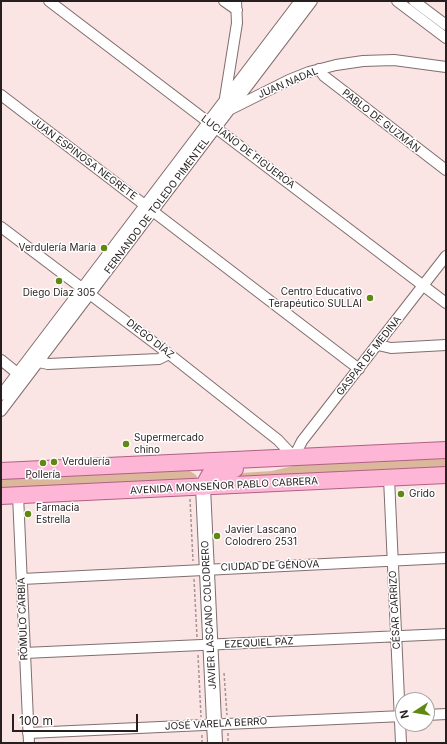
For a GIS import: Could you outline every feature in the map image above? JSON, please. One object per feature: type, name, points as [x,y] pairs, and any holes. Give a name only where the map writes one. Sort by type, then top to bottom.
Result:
[{"type":"main road","points":[[1,471],[446,450]]},
{"type":"main road","points":[[196,487],[215,471],[271,467],[294,457]]},
{"type":"main road","points":[[184,462],[198,469],[196,487]]},
{"type":"main road","name":"AVENIDA MONSEÑOR PABLO CABRERA","points":[[1,496],[446,475]]},
{"type":"main road","name":"JAVIER LASCANO COLODRERO","points":[[196,487],[207,724],[214,743]]},
{"type":"street","name":"LUCIANO DE FIGUEROA","points":[[49,1],[446,303]]},
{"type":"street","points":[[224,1],[236,5],[235,39],[225,100]]},
{"type":"street","name":"FERNANDO DE TOLEDO PIMENTEL","points":[[1,411],[22,376],[87,291],[152,212],[212,124],[225,100],[300,1]]},
{"type":"street","name":"FERNANDO DE TOLEDO PIMENTEL","points":[[1,394],[39,362],[144,205],[212,124],[228,110],[312,1]]},
{"type":"street","points":[[397,1],[446,38]]},
{"type":"street","points":[[414,1],[446,25]]},
{"type":"street","name":"JUAN NADAL","points":[[228,110],[289,80],[319,69],[376,60],[405,61],[446,67]]},
{"type":"street","name":"PABLO DE GUZMÁN","points":[[319,69],[324,76],[446,170]]},
{"type":"street","name":"JUAN ESPINOSA NEGRETE","points":[[1,96],[359,369]]},
{"type":"street","name":"DIEGO DÍAZ","points":[[1,226],[169,354],[278,440],[294,457]]},
{"type":"street","name":"GASPAR DE MEDINA","points":[[294,457],[302,441],[446,256]]},
{"type":"street","points":[[378,345],[390,348],[446,345]]},
{"type":"street","points":[[39,362],[48,364],[159,358],[169,354]]},
{"type":"street","points":[[1,360],[22,376]]},
{"type":"street","name":"CÉSAR CARRIZO","points":[[389,478],[400,692]]},
{"type":"street","name":"RÓMULO CARBIA","points":[[18,496],[28,738]]},
{"type":"street","name":"CIUDAD DE GÉNOVA","points":[[22,579],[446,558]]},
{"type":"street","name":"EZEQUIEL PAZ","points":[[24,654],[446,634]]},
{"type":"street","points":[[435,715],[446,714]]},
{"type":"street","name":"JOSÉ VARELA BERRO","points":[[28,738],[207,724],[395,716]]},
{"type":"street","name":"CÉSAR CARRIZO","points":[[401,732],[401,743]]},
{"type":"path","points":[[196,487],[207,724],[202,743]]},
{"type":"shaded area","points":[[446,456],[446,470],[218,478],[225,474],[272,471],[305,463]]},
{"type":"shaded area","points":[[182,468],[196,475],[198,480],[1,489],[1,477]]},
{"type":"place","name":"Verdulería María","points":[[104,248]]},
{"type":"place","name":"Diego Díaz 305","points":[[59,281]]},
{"type":"place","name":"Centro Educativo Terapéutico SULLAI","points":[[370,298]]},
{"type":"place","name":"Supermercado chino","points":[[126,444]]},
{"type":"place","name":"Verdulería","points":[[54,462]]},
{"type":"place","name":"Pollería","points":[[43,463]]},
{"type":"place","name":"Grido","points":[[401,494]]},
{"type":"place","name":"Farmacia Estrella","points":[[28,514]]},
{"type":"place","name":"Javier Lascano Colodrero 2531","points":[[217,536]]}]
